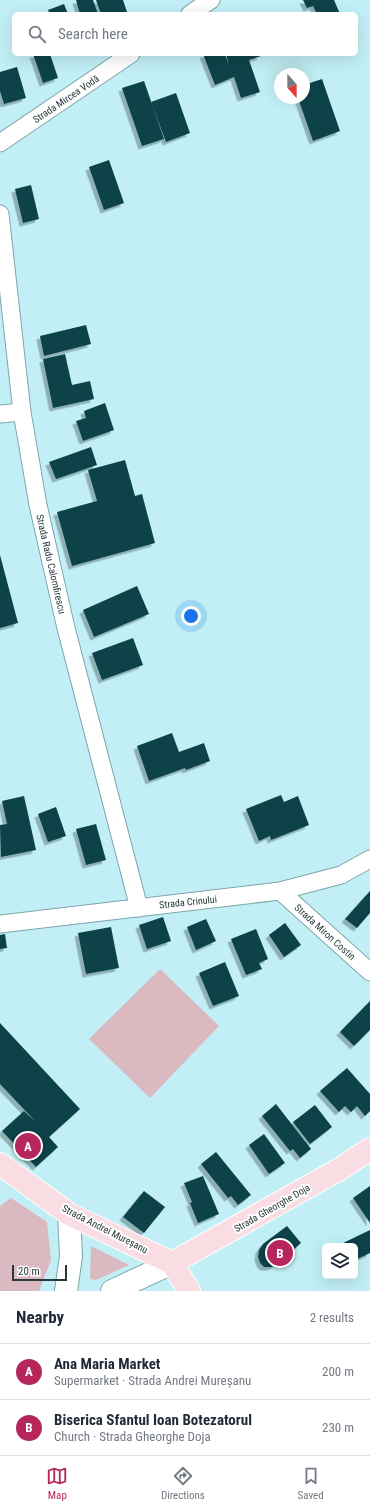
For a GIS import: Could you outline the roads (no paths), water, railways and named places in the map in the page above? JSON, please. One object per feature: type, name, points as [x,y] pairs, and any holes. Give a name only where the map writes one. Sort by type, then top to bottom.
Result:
[{"type":"main road","name":"Strada Gheorghe Doja","points":[[172,1263],[334,1173],[370,1149]]},
{"type":"main road","name":"Strada Andrei Mureșanu","points":[[0,1164],[69,1214],[172,1263]]},
{"type":"main road","points":[[172,1263],[189,1291]]},
{"type":"street","points":[[193,12],[211,0]]},
{"type":"street","name":"Strada Mircea Vodă","points":[[0,143],[128,56]]},
{"type":"street","name":"Strada Radu Calomfirescu","points":[[0,214],[22,412],[38,505],[66,628],[139,908]]},
{"type":"street","points":[[0,414],[22,412]]},
{"type":"street","name":"Strada Crinului","points":[[0,924],[280,891],[341,875],[370,859]]},
{"type":"street","name":"Strada Miron Costin","points":[[280,891],[370,972]]},
{"type":"street","points":[[66,1291],[71,1256],[69,1214]]},
{"type":"street","points":[[112,1291],[172,1263]]},
{"type":"place","name":"Ana Maria Market","points":[[28,1146]]},
{"type":"place","name":"Biserica Sfantul Ioan Botezatorul","points":[[280,1253]]}]
